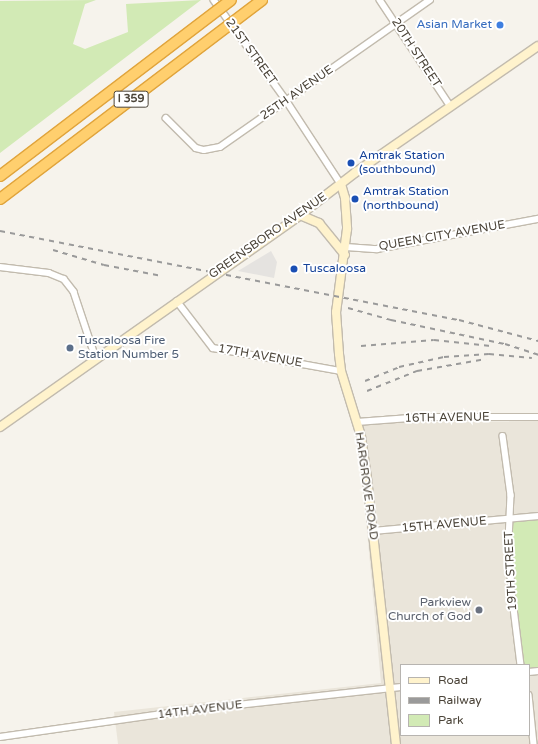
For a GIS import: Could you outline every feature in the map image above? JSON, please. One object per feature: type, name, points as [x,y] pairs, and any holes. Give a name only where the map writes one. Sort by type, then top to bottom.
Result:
[{"type":"highway","name":"I 359","points":[[0,176],[231,0]]},
{"type":"highway","name":"I 359","points":[[0,199],[262,0]]},
{"type":"main road","name":"GREENSBORO AVENUE","points":[[0,427],[300,215],[341,184],[538,46]]},
{"type":"main road","name":"HARGROVE ROAD","points":[[341,184],[347,210],[345,251],[336,312],[341,371],[361,436],[396,744]]},
{"type":"main road","points":[[300,215],[319,223],[345,251]]},
{"type":"street","name":"21ST STREET","points":[[214,0],[286,100],[341,184]]},
{"type":"street","name":"20TH STREET","points":[[380,0],[451,107]]},
{"type":"street","name":"25TH AVENUE","points":[[166,118],[196,148],[212,150],[228,142],[430,0]]},
{"type":"street","name":"QUEEN CITY AVENUE","points":[[345,251],[377,249],[538,219]]},
{"type":"street","points":[[0,267],[49,273],[64,279],[74,292],[96,358]]},
{"type":"street","name":"17TH AVENUE","points":[[177,301],[213,348],[341,371]]},
{"type":"street","name":"16TH AVENUE","points":[[357,422],[423,417],[538,417]]},
{"type":"street","name":"19TH STREET","points":[[503,436],[511,495],[509,519],[512,592],[521,664]]},
{"type":"street","name":"15TH AVENUE","points":[[373,531],[538,516]]},
{"type":"street","name":"14TH AVENUE","points":[[0,737],[183,711],[400,687]]},
{"type":"street","points":[[530,705],[534,744]]},
{"type":"shaded area","points":[[271,251],[277,262],[274,278],[238,271]]},
{"type":"shaded area","points":[[538,421],[538,744],[118,744],[114,712],[381,683],[357,422]]},
{"type":"green space","points":[[96,0],[85,4],[73,44],[85,49],[128,32],[126,4],[201,0],[0,153],[0,1]]},
{"type":"green space","points":[[538,516],[538,671],[530,672],[530,664],[521,664],[519,658],[509,519]]},
{"type":"railway","points":[[0,231],[459,320],[538,341]]},
{"type":"railway","points":[[53,250],[104,265],[162,276]]},
{"type":"railway","points":[[348,308],[391,320],[505,344],[538,355]]},
{"type":"railway","points":[[361,346],[434,340],[491,346]]},
{"type":"railway","points":[[365,381],[399,367],[444,357],[489,354],[532,358]]},
{"type":"railway","points":[[367,391],[417,371],[486,359]]},
{"type":"place","name":"Asian Market","points":[[500,25]]},
{"type":"place","name":"Amtrak Station (southbound)","points":[[351,163]]},
{"type":"place","name":"Amtrak Station (northbound)","points":[[355,199]]},
{"type":"place","name":"Tuscaloosa","points":[[294,269]]},
{"type":"place","name":"Tuscaloosa Fire Station Number 5","points":[[70,348]]},
{"type":"place","name":"Parkview Church of God","points":[[479,610]]}]
